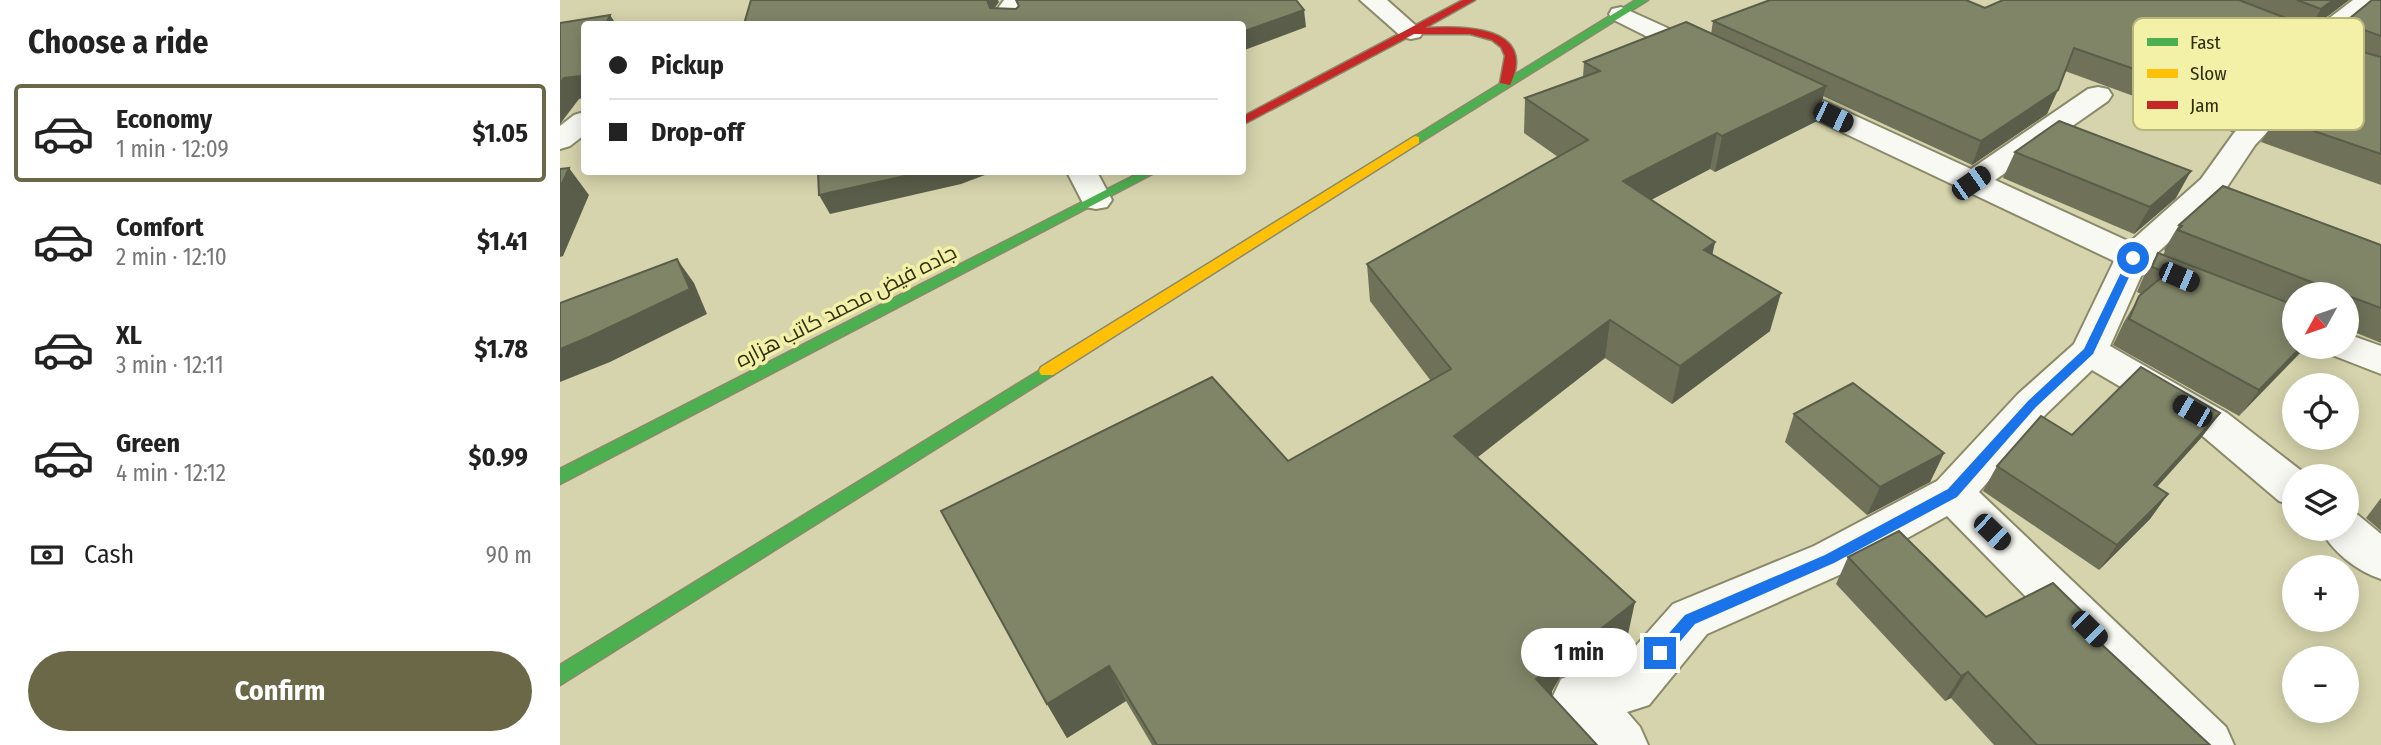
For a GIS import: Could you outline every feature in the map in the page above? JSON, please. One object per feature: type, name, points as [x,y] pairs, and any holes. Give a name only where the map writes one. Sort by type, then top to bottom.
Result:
[{"type":"main road","points":[[1246,120],[1470,0]]},
{"type":"main road","points":[[560,676],[1506,83],[1632,7]]},
{"type":"main road","points":[[1411,32],[1460,29],[1489,35],[1505,44],[1510,55],[1506,83]]},
{"type":"main road","name":"جاده فیض محمد کاتب هزاره","points":[[560,477],[1144,175]]},
{"type":"street","points":[[1008,21],[1005,15],[1016,0]]},
{"type":"street","points":[[1372,0],[1411,32]]},
{"type":"street","points":[[2355,18],[2368,0]]},
{"type":"street","points":[[1632,7],[1741,73],[1971,183],[2182,279]]},
{"type":"street","points":[[1971,183],[2098,95]]},
{"type":"street","points":[[560,140],[581,123]]},
{"type":"street","points":[[1621,745],[1579,696],[1631,688],[1690,619],[1830,559],[1952,493],[2032,404],[2089,351],[2133,258],[2212,186],[2253,130]]},
{"type":"street","points":[[1083,175],[1096,201]]},
{"type":"street","points":[[2089,351],[2213,423],[2282,479]]},
{"type":"street","points":[[2359,352],[2381,361]]},
{"type":"street","points":[[1952,493],[2207,745]]},
{"type":"street","points":[[2358,541],[2381,560]]},
{"type":"building","points":[[751,0],[987,0],[990,8],[1016,9],[1019,6],[1016,0],[1296,0],[1304,10],[1246,31],[1246,21],[745,21]]},
{"type":"building","points":[[1770,0],[1966,0],[1985,8],[2003,0],[2239,0],[2286,18],[2133,18],[2133,69],[2074,48],[2058,90],[1981,141],[1713,21]]},
{"type":"building","points":[[2297,0],[2333,0],[2321,9]]},
{"type":"building","points":[[2372,0],[2381,0],[2381,36],[2364,30],[2364,18],[2350,18]]},
{"type":"building","points":[[610,15],[607,21],[581,21],[581,76],[564,78],[560,83],[560,23]]},
{"type":"building","points":[[1686,22],[1826,86],[1722,136],[1717,133],[1623,181],[1715,242],[1704,250],[1781,293],[1680,366],[1610,320],[1454,436],[1635,602],[1597,632],[1564,641],[1555,659],[1556,664],[1536,679],[1597,745],[1157,745],[1109,666],[1047,704],[941,511],[1212,377],[1288,461],[1451,369],[1367,264],[1588,140],[1525,98],[1600,71],[1584,62]]},
{"type":"building","points":[[2364,52],[2381,57],[2381,154],[2311,130],[2364,130]]},
{"type":"building","points":[[2059,121],[2191,171],[2150,207],[2015,152]]},
{"type":"building","points":[[569,168],[560,188],[560,169]]},
{"type":"building","points":[[818,175],[909,175],[819,195]]},
{"type":"building","points":[[2223,186],[2381,245],[2381,308],[2359,300],[2359,282],[2311,282],[2178,230],[2182,226],[2179,225]]},
{"type":"building","points":[[2158,253],[2282,300],[2282,359],[2289,359],[2259,390],[2129,319],[2139,296],[2167,273],[2152,267]]},
{"type":"building","points":[[677,259],[690,289],[560,349],[560,303]]},
{"type":"building","points":[[2141,367],[2220,413],[2154,485],[2168,494],[2117,545],[1997,466],[2041,416],[2072,435]]},
{"type":"building","points":[[1853,383],[1944,453],[1880,487],[1794,414]]},
{"type":"building","points":[[1899,531],[1986,617],[2053,583],[2095,624],[2085,629],[2210,745],[2037,745],[1968,672],[1961,676],[1848,557]]},
{"type":"traffic: fast","points":[[1415,140],[1643,0]]},
{"type":"traffic: fast","points":[[560,477],[1144,175]]},
{"type":"traffic: fast","points":[[560,676],[1047,371]]},
{"type":"traffic: slow","points":[[1047,371],[1415,140]]},
{"type":"traffic: jam","points":[[1246,120],[1470,0]]},
{"type":"traffic: jam","points":[[1417,32],[1470,31],[1496,38],[1505,45],[1510,56],[1506,83]]},
{"type":"route","points":[[1660,653],[1690,619],[1830,559],[1952,493],[2032,404],[2089,351],[2133,258]]}]
